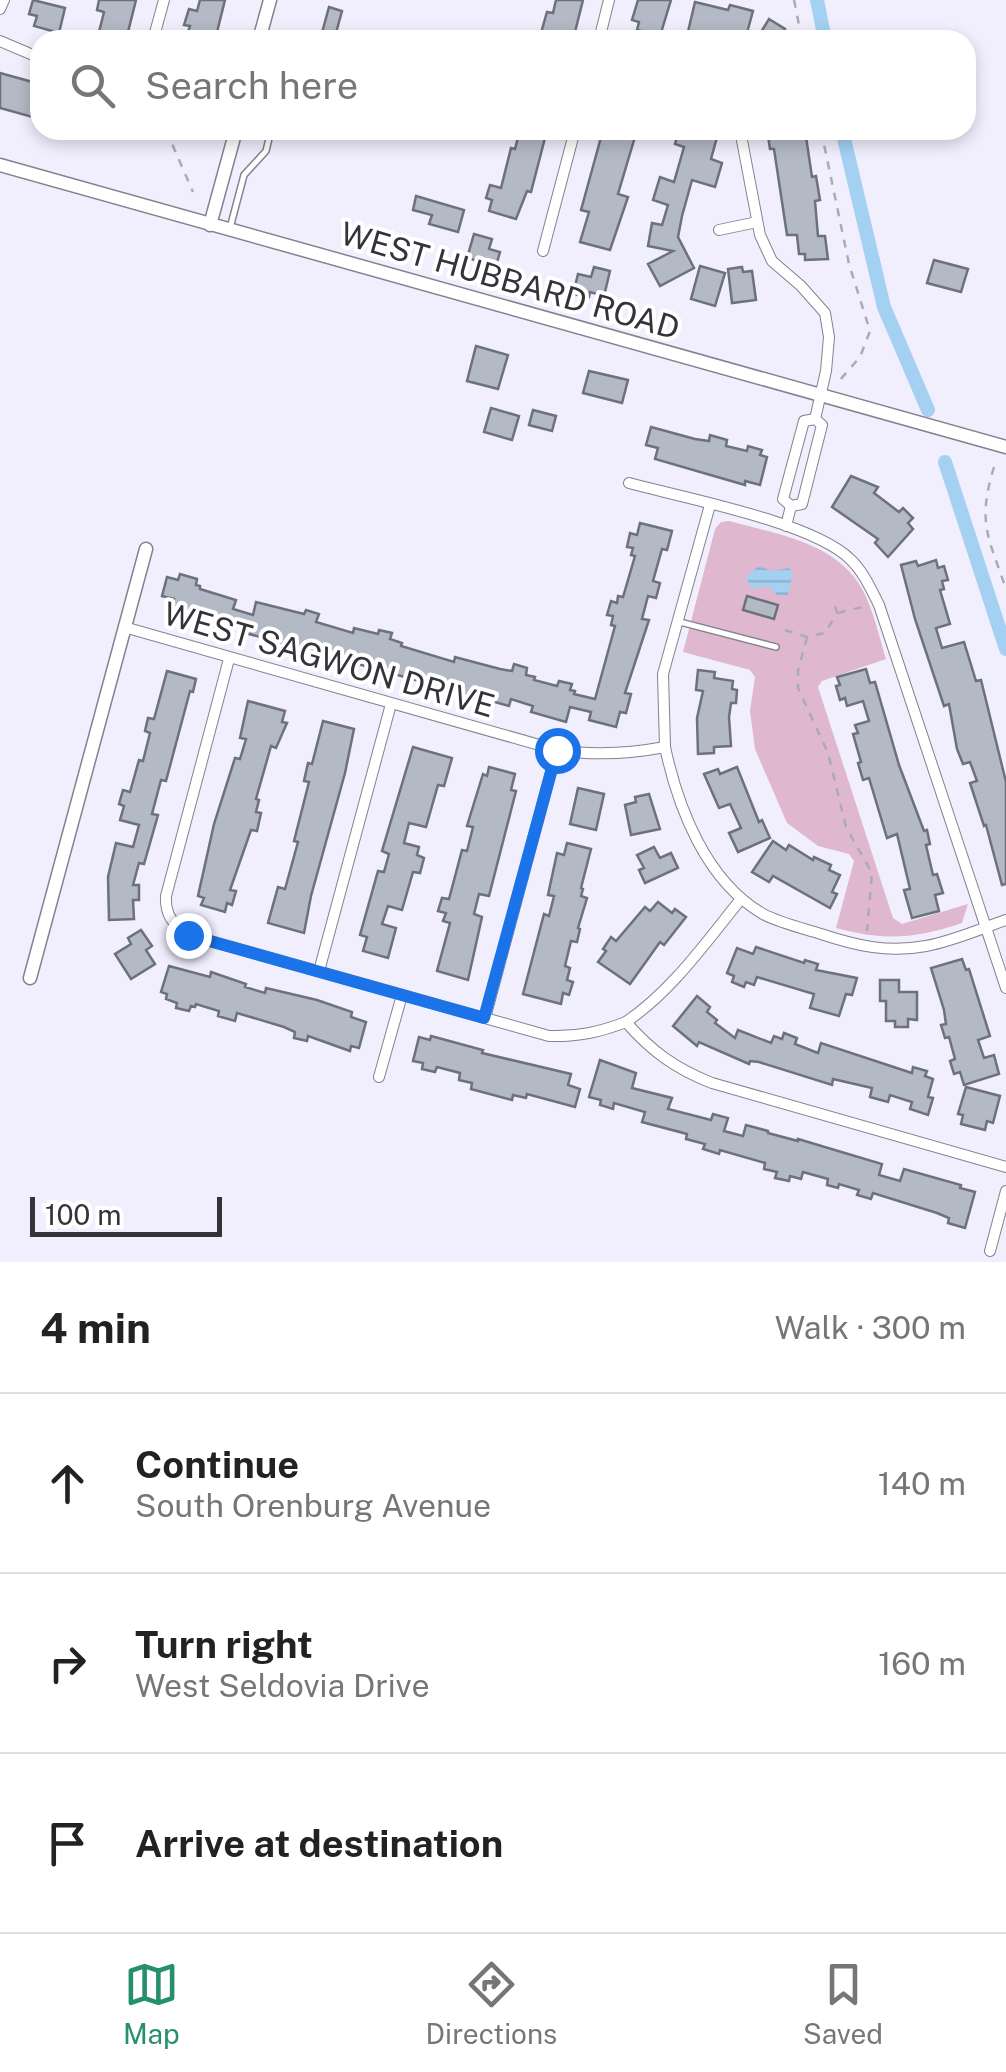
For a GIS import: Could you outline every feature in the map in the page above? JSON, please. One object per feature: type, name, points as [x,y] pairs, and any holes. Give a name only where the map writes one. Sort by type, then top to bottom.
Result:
[{"type":"street","points":[[0,10],[4,0]]},
{"type":"street","points":[[156,30],[164,0]]},
{"type":"street","points":[[262,30],[270,0]]},
{"type":"street","points":[[602,30],[609,0]]},
{"type":"street","points":[[0,41],[30,54]]},
{"type":"street","points":[[210,225],[233,140]]},
{"type":"street","points":[[543,251],[572,140]]},
{"type":"street","points":[[742,140],[757,222],[772,261],[825,313],[829,337],[815,420]]},
{"type":"street","name":"WEST HUBBARD ROAD","points":[[0,165],[1006,447]]},
{"type":"street","points":[[719,230],[757,222]]},
{"type":"street","points":[[804,420],[815,420],[822,425],[802,504],[791,506],[783,499],[804,420]]},
{"type":"street","points":[[630,483],[817,537],[850,558],[866,579],[1006,988]]},
{"type":"street","points":[[710,505],[663,674],[665,747],[672,778],[707,858],[741,900],[767,916],[860,947],[888,950],[928,946],[1006,920]]},
{"type":"street","points":[[786,526],[791,506]]},
{"type":"street","points":[[30,978],[146,548]]},
{"type":"street","name":"WEST SAGWON DRIVE","points":[[124,627],[557,750],[626,755],[665,747]]},
{"type":"street","points":[[229,658],[166,896],[169,918],[188,935],[549,1036],[574,1037],[598,1033],[646,1009],[741,900]]},
{"type":"street","points":[[319,972],[391,704]]},
{"type":"street","points":[[484,1018],[557,750]]},
{"type":"street","points":[[379,1077],[402,995]]},
{"type":"street","points":[[626,1022],[658,1055],[682,1072],[1006,1168]]},
{"type":"street","points":[[990,1251],[1006,1190]]},
{"type":"lane","points":[[229,231],[244,175],[266,151],[269,140]]},
{"type":"lane","points":[[677,621],[776,647]]},
{"type":"path","points":[[794,0],[800,30]]},
{"type":"path","points":[[171,140],[194,192]]},
{"type":"path","points":[[823,140],[849,264],[870,331],[860,357],[839,382]]},
{"type":"path","points":[[994,466],[984,518],[1006,589]]},
{"type":"path","points":[[834,602],[837,613]]},
{"type":"path","points":[[785,630],[807,636],[825,633],[837,613],[862,607]]},
{"type":"path","points":[[807,636],[798,688],[828,753],[846,827],[872,873],[866,931]]},
{"type":"shaded area","points":[[721,522],[809,544],[843,565],[857,580],[870,606],[886,659],[822,681],[818,687],[893,918],[902,924],[968,904],[962,923],[899,936],[836,928],[854,861],[849,854],[818,846],[787,823],[755,749],[750,711],[755,677],[750,670],[683,652],[715,529]]},
{"type":"water","points":[[759,566],[772,571],[789,568],[793,573],[788,595],[777,595],[769,586],[751,589],[746,577]]},
{"type":"building","points":[[33,0],[65,8],[60,30],[34,26],[37,16],[29,14]]},
{"type":"building","points":[[99,0],[136,0],[128,30],[100,30],[104,12],[97,10]]},
{"type":"building","points":[[200,0],[225,0],[218,30],[189,30],[190,26],[184,25],[189,9],[197,11]]},
{"type":"building","points":[[556,0],[583,0],[576,30],[542,30],[547,12],[553,13]]},
{"type":"building","points":[[638,0],[671,0],[662,30],[637,30],[639,22],[632,20]]},
{"type":"building","points":[[695,2],[753,11],[748,30],[688,30]]},
{"type":"building","points":[[329,7],[342,11],[337,30],[323,30]]},
{"type":"building","points":[[769,19],[785,29],[784,30],[762,30]]},
{"type":"building","points":[[0,73],[30,81],[30,116],[0,108]]},
{"type":"building","points":[[517,140],[544,140],[531,192],[527,191],[516,219],[489,211],[492,200],[486,198],[490,185],[501,188],[511,148],[515,149]]},
{"type":"building","points":[[600,140],[634,140],[618,194],[628,197],[610,250],[580,242],[589,212],[581,210]]},
{"type":"building","points":[[676,140],[716,140],[711,159],[722,163],[715,187],[692,180],[682,216],[678,237],[694,268],[660,286],[648,264],[673,251],[648,246],[652,223],[662,225],[668,205],[653,200],[660,177],[674,182],[684,147],[675,144]]},
{"type":"building","points":[[769,140],[806,140],[820,200],[815,201],[818,236],[825,236],[828,259],[805,260],[805,254],[799,254],[797,235],[787,235],[774,149],[770,149]]},
{"type":"building","points":[[416,196],[464,210],[458,232],[429,224],[432,215],[413,210]]},
{"type":"building","points":[[474,234],[492,239],[489,249],[500,252],[496,266],[467,258]]},
{"type":"building","points":[[934,260],[968,269],[961,292],[927,283]]},
{"type":"building","points":[[700,266],[725,273],[715,306],[691,299]]},
{"type":"building","points":[[594,267],[610,271],[604,296],[590,292],[589,297],[573,294],[578,274],[591,277]]},
{"type":"building","points":[[742,267],[743,272],[752,271],[756,300],[732,303],[728,269]]},
{"type":"building","points":[[476,346],[508,355],[498,389],[467,381]]},
{"type":"building","points":[[589,371],[628,380],[622,403],[583,393]]},
{"type":"building","points":[[491,408],[519,416],[512,440],[484,432]]},
{"type":"building","points":[[533,410],[556,416],[552,431],[529,425]]},
{"type":"building","points":[[651,427],[709,441],[710,435],[727,440],[726,446],[762,450],[760,455],[767,457],[760,485],[745,481],[745,485],[655,459],[658,448],[646,445]]},
{"type":"building","points":[[851,476],[878,487],[874,493],[899,512],[903,508],[913,518],[908,523],[913,529],[888,557],[875,543],[878,539],[832,507]]},
{"type":"building","points":[[640,523],[672,531],[653,581],[660,583],[656,598],[648,596],[642,619],[649,620],[625,693],[631,694],[626,713],[620,712],[616,727],[589,720],[591,712],[570,707],[566,722],[531,712],[533,706],[511,699],[509,706],[242,632],[243,627],[217,620],[215,627],[200,622],[201,618],[172,610],[174,599],[162,596],[167,577],[178,580],[180,574],[197,579],[200,589],[236,600],[233,609],[253,615],[256,602],[304,614],[306,610],[319,614],[316,622],[353,633],[354,628],[392,633],[390,639],[402,643],[401,646],[454,662],[455,657],[512,671],[514,664],[527,668],[526,675],[535,677],[534,680],[557,686],[559,681],[572,684],[570,690],[574,694],[595,699],[615,626],[611,625],[613,616],[607,615],[611,601],[617,603],[618,596],[623,597],[635,556],[631,555],[633,548],[627,547],[630,533],[637,535]]},
{"type":"building","points":[[936,560],[938,568],[944,566],[948,580],[942,581],[944,589],[940,590],[950,624],[936,628],[942,648],[964,642],[976,681],[981,680],[1006,782],[1006,884],[1002,885],[970,783],[977,781],[970,762],[963,764],[957,749],[949,704],[944,706],[901,565],[916,561],[918,566]]},
{"type":"building","points":[[747,596],[778,605],[774,619],[743,610]]},
{"type":"building","points":[[866,669],[870,683],[875,682],[899,765],[924,831],[927,830],[933,875],[937,874],[943,893],[935,895],[939,911],[912,918],[904,890],[910,889],[897,834],[887,838],[869,778],[863,780],[858,763],[861,762],[853,734],[858,733],[855,725],[869,721],[863,701],[847,706],[845,698],[840,700],[836,686],[840,685],[837,677]]},
{"type":"building","points":[[698,670],[715,672],[714,678],[733,681],[732,689],[737,690],[729,717],[731,746],[714,747],[714,753],[698,754],[697,718],[703,691],[696,690]]},
{"type":"building","points":[[167,671],[196,679],[193,692],[190,691],[166,781],[161,780],[152,814],[158,815],[144,864],[139,863],[133,885],[139,885],[139,900],[133,900],[134,919],[109,920],[108,877],[116,843],[133,847],[139,825],[120,820],[124,806],[119,804],[123,790],[130,792],[139,760],[143,761],[150,733],[145,731],[148,718],[154,719]]},
{"type":"building","points":[[248,701],[285,711],[282,722],[287,723],[276,748],[271,746],[256,799],[256,812],[261,813],[257,831],[251,830],[230,890],[236,891],[232,905],[227,903],[225,912],[201,905],[204,898],[198,896],[214,824],[235,758],[240,759],[246,739],[240,738]]},
{"type":"building","points":[[323,721],[354,729],[304,933],[268,923],[278,887],[285,889],[298,842],[294,841],[309,782],[304,781]]},
{"type":"building","points":[[413,747],[452,758],[444,786],[438,785],[426,827],[409,823],[404,843],[419,847],[417,855],[424,858],[420,873],[413,872],[402,910],[388,906],[382,924],[396,928],[388,958],[363,951],[367,937],[360,935],[378,871],[384,872],[389,854],[382,851]]},
{"type":"building","points":[[489,767],[515,774],[511,790],[516,791],[489,896],[479,894],[474,914],[482,917],[468,980],[437,971],[450,923],[443,921],[446,913],[438,911],[442,898],[449,899],[462,850],[467,851],[473,827],[467,826],[483,774],[487,776]]},
{"type":"building","points":[[737,767],[759,822],[762,820],[770,838],[738,852],[729,833],[741,828],[730,804],[719,808],[704,774],[718,769],[720,774]]},
{"type":"building","points":[[578,788],[604,794],[596,830],[570,824]]},
{"type":"building","points":[[649,794],[660,829],[631,835],[625,805],[636,802],[635,797]]},
{"type":"building","points":[[773,841],[786,850],[789,845],[813,860],[814,857],[831,865],[829,870],[840,875],[830,908],[773,876],[769,882],[752,872]]},
{"type":"building","points":[[567,843],[591,849],[581,888],[581,896],[587,898],[577,942],[571,941],[565,966],[570,968],[567,980],[573,982],[569,995],[563,993],[561,1004],[523,994],[544,914],[549,916],[554,896],[548,895],[557,853],[564,855]]},
{"type":"building","points":[[654,847],[660,858],[671,853],[678,868],[645,883],[639,870],[644,868],[637,855]]},
{"type":"building","points":[[658,902],[672,913],[675,909],[686,917],[664,945],[660,942],[630,984],[598,962],[611,937],[616,941],[645,907],[650,911]]},
{"type":"building","points":[[141,930],[152,946],[146,950],[155,964],[131,979],[115,954],[131,944],[128,938]]},
{"type":"building","points":[[756,947],[818,964],[816,970],[857,978],[852,995],[846,994],[839,1016],[810,1008],[814,994],[757,977],[754,985],[746,982],[744,987],[732,982],[734,976],[727,973],[737,948],[753,954]]},
{"type":"building","points":[[962,959],[966,970],[969,969],[990,1036],[978,1040],[984,1058],[994,1055],[999,1074],[964,1085],[960,1072],[954,1074],[950,1061],[955,1059],[941,1025],[946,1024],[944,1010],[931,968]]},
{"type":"building","points":[[169,966],[210,977],[211,972],[265,993],[266,988],[352,1012],[351,1017],[366,1022],[359,1048],[351,1046],[350,1051],[308,1036],[307,1041],[294,1038],[295,1032],[284,1027],[237,1013],[235,1021],[196,1004],[189,1011],[176,1008],[177,1003],[161,992]]},
{"type":"building","points":[[880,980],[899,980],[899,992],[917,992],[917,1020],[908,1019],[908,1027],[895,1027],[895,1021],[886,1021],[886,1001],[880,1001]]},
{"type":"building","points":[[697,996],[710,1007],[707,1012],[717,1020],[715,1023],[735,1038],[738,1030],[771,1043],[774,1036],[782,1039],[784,1033],[797,1038],[795,1044],[818,1053],[821,1043],[912,1073],[913,1067],[927,1071],[925,1076],[933,1079],[928,1115],[910,1109],[912,1102],[890,1095],[888,1102],[870,1097],[872,1088],[833,1079],[832,1085],[759,1062],[749,1064],[699,1042],[697,1046],[673,1026]]},
{"type":"building","points":[[431,1036],[483,1050],[482,1053],[571,1074],[568,1085],[580,1089],[575,1107],[527,1094],[526,1098],[513,1095],[512,1100],[471,1089],[472,1083],[459,1080],[460,1073],[437,1067],[435,1072],[422,1069],[423,1063],[413,1061],[419,1037],[430,1040]]},
{"type":"building","points":[[600,1060],[636,1073],[632,1088],[672,1098],[668,1109],[711,1120],[713,1114],[728,1118],[724,1131],[743,1136],[746,1125],[882,1164],[879,1175],[900,1181],[904,1169],[961,1185],[960,1188],[975,1192],[965,1228],[948,1223],[949,1218],[937,1213],[873,1193],[871,1199],[857,1195],[859,1190],[827,1185],[828,1179],[803,1172],[801,1179],[775,1178],[777,1172],[764,1169],[765,1163],[703,1149],[705,1144],[686,1139],[687,1134],[642,1122],[645,1112],[614,1103],[613,1109],[600,1105],[601,1100],[589,1097]]},
{"type":"building","points":[[966,1087],[1000,1096],[993,1123],[987,1121],[985,1130],[961,1124],[963,1115],[958,1114]]},
{"type":"waterway","points":[[817,0],[823,30]]},
{"type":"waterway","points":[[844,140],[884,307],[928,410]]},
{"type":"waterway","points":[[945,462],[1006,649]]},
{"type":"route","points":[[188,935],[484,1018],[557,750]]}]
